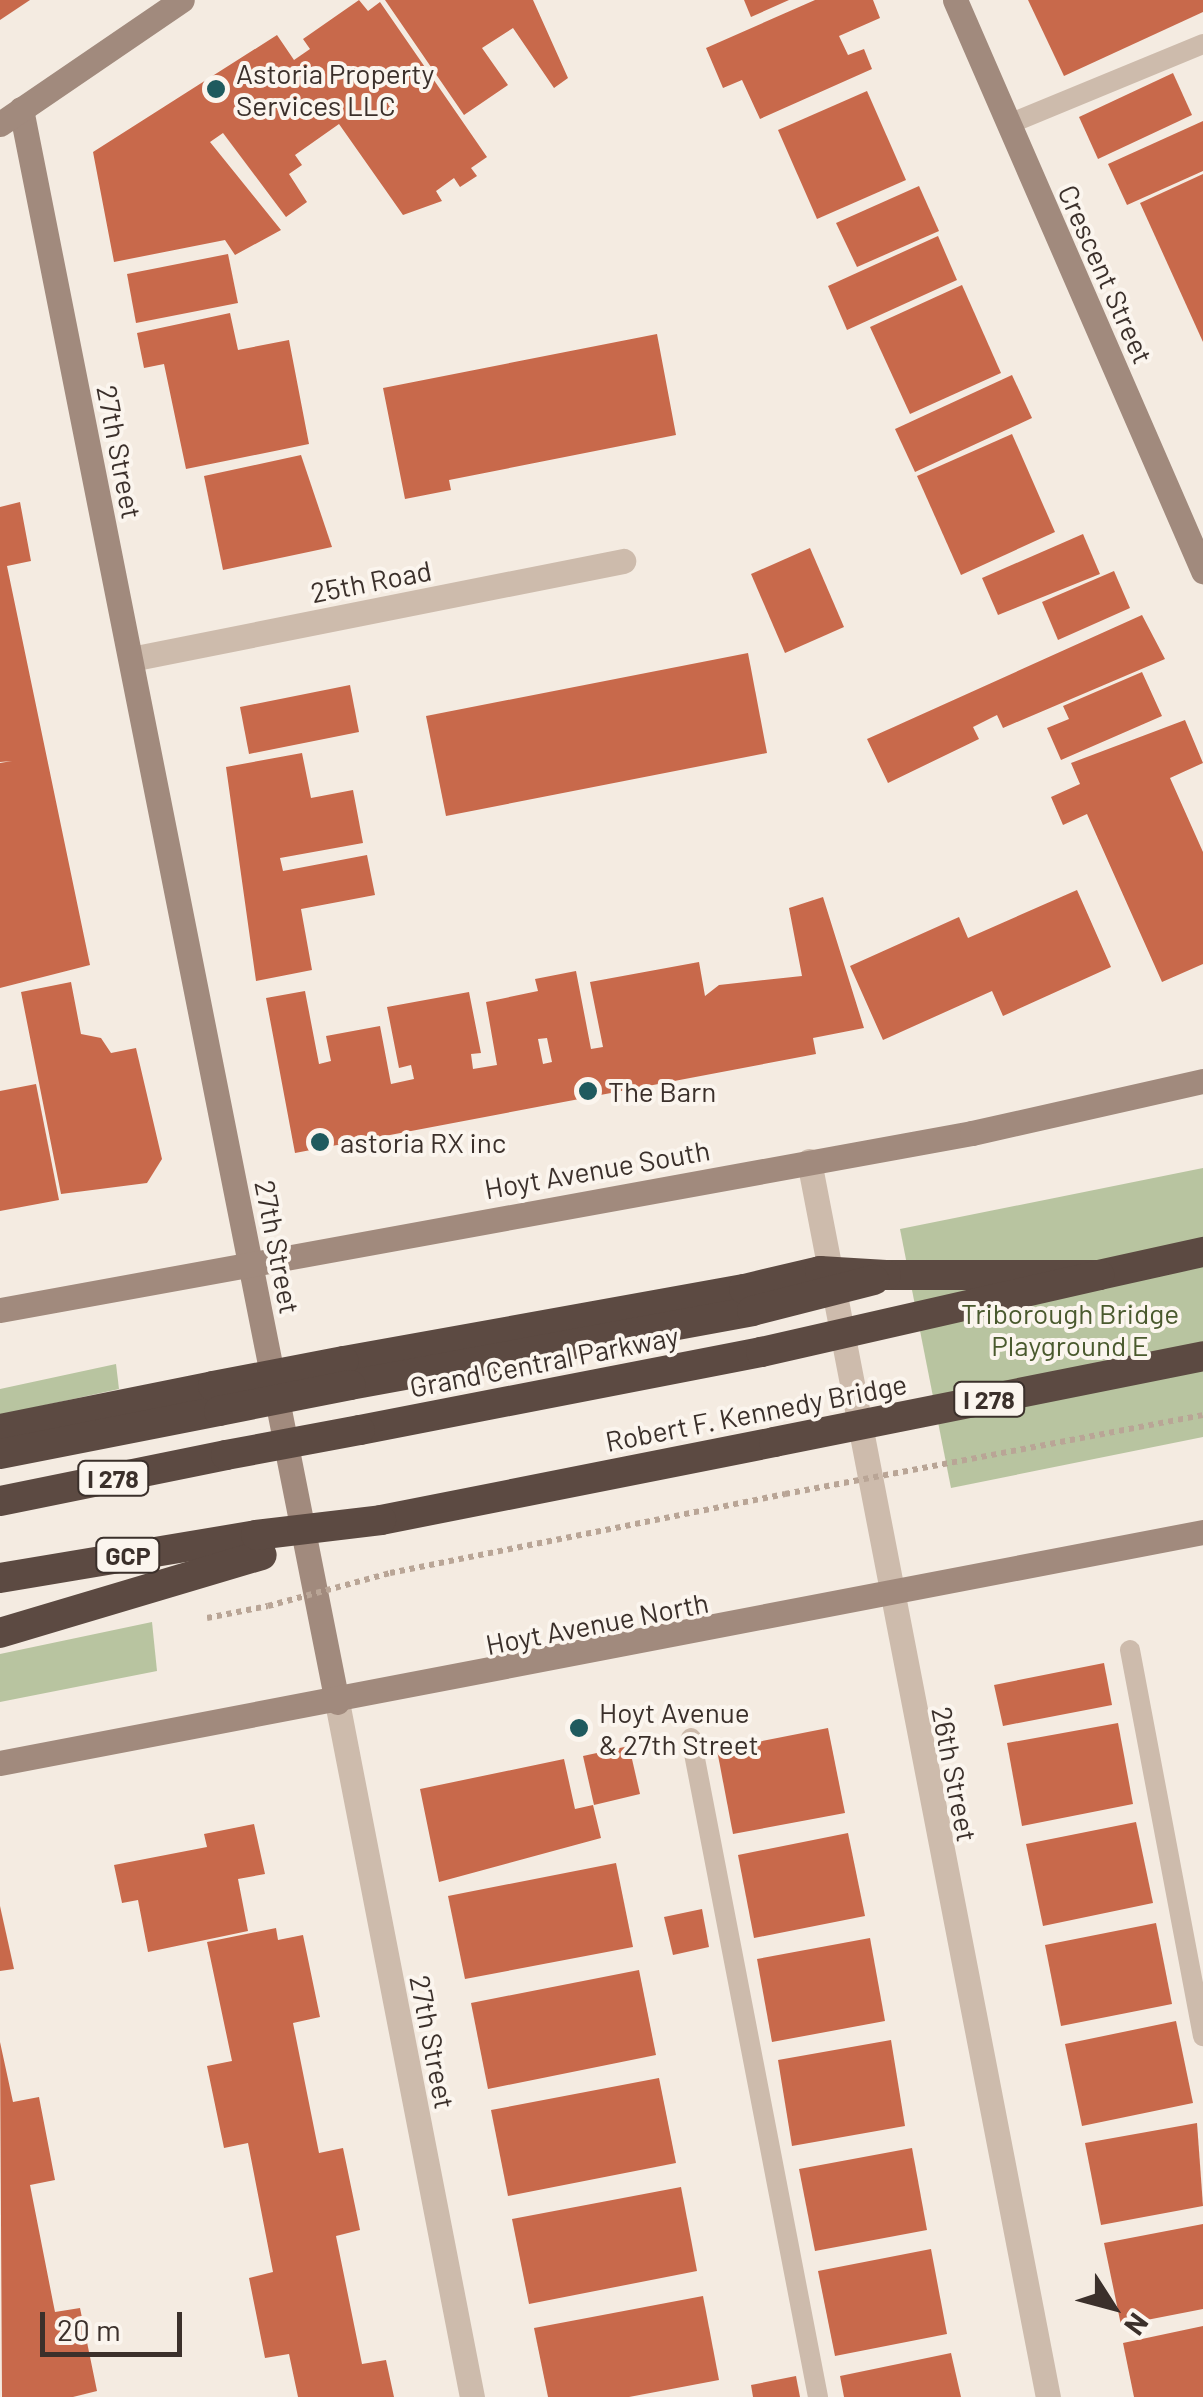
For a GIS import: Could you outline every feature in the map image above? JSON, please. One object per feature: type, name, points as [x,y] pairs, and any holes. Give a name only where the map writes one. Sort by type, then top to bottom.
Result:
[{"type":"highway","name":"I 278","points":[[1099,1275],[1203,1252]]},
{"type":"highway","points":[[0,1428],[216,1398],[748,1300],[820,1271],[886,1275],[1099,1275]]},
{"type":"highway","name":"Grand Central Parkway","points":[[0,1501],[761,1352],[1099,1275]]},
{"type":"highway","name":"Robert F. Kennedy Bridge","points":[[380,1520],[1203,1356]]},
{"type":"highway","points":[[0,1454],[216,1398]]},
{"type":"highway","name":"GCP","points":[[0,1578],[259,1545],[380,1520]]},
{"type":"highway","points":[[0,1633],[259,1545]]},
{"type":"main road","points":[[11,116],[182,0]]},
{"type":"main road","name":"Crescent Street","points":[[955,0],[1203,571]]},
{"type":"main road","name":"27th Street","points":[[11,116],[131,659],[337,1702]]},
{"type":"main road","name":"Hoyt Avenue South","points":[[0,1310],[809,1162],[1203,1081]]},
{"type":"main road","name":"Hoyt Avenue North","points":[[0,1763],[337,1702],[1203,1532]]},
{"type":"street","name":"25th Road","points":[[131,659],[623,561]]},
{"type":"street","name":"26th Street","points":[[809,1162],[889,1594],[1048,2397]]},
{"type":"street","name":"27th Street","points":[[337,1702],[472,2397]]},
{"type":"lane","points":[[1008,124],[1203,44]]},
{"type":"lane","points":[[1130,1650],[1203,2036]]},
{"type":"lane","points":[[690,1738],[818,2397]]},
{"type":"path","points":[[207,1618],[390,1573],[1203,1415]]},
{"type":"green space","name":"Triborough Bridge Playground E","points":[[1203,1168],[1203,1437],[951,1488],[900,1229]]},
{"type":"green space","points":[[116,1364],[119,1389],[0,1415],[0,1389]]},
{"type":"green space","points":[[152,1622],[157,1671],[0,1702],[0,1654]]},
{"type":"building","points":[[0,0],[30,0],[0,20]]},
{"type":"building","points":[[359,0],[368,11],[380,2],[487,157],[471,168],[477,176],[460,187],[454,178],[436,191],[442,201],[403,215],[339,124],[295,155],[302,165],[289,174],[307,202],[286,217],[223,133],[210,142],[281,230],[235,255],[225,240],[114,262],[93,152],[277,35],[294,60],[310,49],[303,39]]},
{"type":"building","points":[[385,0],[533,0],[568,78],[554,88],[513,28],[482,48],[508,85],[464,115]]},
{"type":"building","points":[[744,0],[789,0],[751,17]]},
{"type":"building","points":[[815,0],[873,0],[880,18],[839,36],[848,55],[864,49],[872,69],[760,119],[742,80],[723,88],[706,48]]},
{"type":"building","points":[[1028,0],[1203,0],[1203,12],[1064,76]]},
{"type":"building","points":[[1173,73],[1192,115],[1098,159],[1079,117]]},
{"type":"building","points":[[867,91],[906,180],[817,219],[778,130]]},
{"type":"building","points":[[1203,121],[1203,171],[1127,205],[1108,164]]},
{"type":"building","points":[[1203,174],[1203,342],[1140,203]]},
{"type":"building","points":[[919,186],[939,231],[857,267],[836,223]]},
{"type":"building","points":[[938,236],[957,280],[847,330],[828,286]]},
{"type":"building","points":[[228,254],[238,303],[136,323],[127,274]]},
{"type":"building","points":[[962,285],[1001,373],[910,414],[870,327]]},
{"type":"building","points":[[230,313],[238,350],[289,340],[309,444],[186,469],[164,364],[144,368],[137,333]]},
{"type":"building","points":[[657,334],[676,435],[449,480],[451,490],[405,499],[383,388]]},
{"type":"building","points":[[1012,375],[1032,418],[915,472],[895,429]]},
{"type":"building","points":[[1012,434],[1055,532],[961,575],[917,476]]},
{"type":"building","points":[[301,455],[332,547],[223,570],[204,476]]},
{"type":"building","points":[[20,502],[31,561],[7,566],[90,965],[0,988],[0,763],[12,761],[0,762],[0,507]]},
{"type":"building","points":[[1083,534],[1100,574],[998,615],[982,578]]},
{"type":"building","points":[[810,548],[844,627],[785,653],[751,574]]},
{"type":"building","points":[[1114,571],[1130,608],[1058,640],[1042,602]]},
{"type":"building","points":[[1142,615],[1165,659],[1003,728],[997,715],[973,727],[979,739],[888,783],[867,739]]},
{"type":"building","points":[[748,653],[767,753],[446,816],[426,716]]},
{"type":"building","points":[[1142,672],[1162,716],[1061,760],[1047,728],[1069,719],[1063,706]]},
{"type":"building","points":[[350,685],[359,732],[249,754],[240,707]]},
{"type":"building","points":[[1185,720],[1203,763],[1170,778],[1203,852],[1203,964],[1162,982],[1087,814],[1063,825],[1051,797],[1080,784],[1071,763]]},
{"type":"building","points":[[302,753],[311,798],[353,790],[363,843],[280,858],[283,871],[367,855],[375,895],[301,909],[312,970],[256,981],[226,767]]},
{"type":"building","points":[[1077,890],[1111,967],[1003,1016],[992,991],[883,1040],[850,966],[959,917],[968,938]]},
{"type":"building","points":[[823,897],[864,1028],[813,1038],[816,1054],[295,1153],[266,998],[305,991],[319,1064],[331,1061],[326,1036],[380,1026],[391,1084],[414,1079],[411,1065],[399,1068],[387,1007],[469,992],[481,1053],[471,1054],[473,1069],[497,1065],[486,1002],[538,991],[535,979],[576,971],[591,1049],[603,1047],[590,982],[699,962],[705,996],[719,985],[802,976],[789,908]],"holes":[[[547,1038],[552,1062],[543,1064],[538,1039]]]},
{"type":"building","points":[[71,982],[81,1034],[101,1038],[111,1053],[136,1048],[162,1159],[147,1183],[61,1194],[21,992]]},
{"type":"building","points":[[36,1084],[59,1200],[0,1211],[0,1091]]},
{"type":"building","points":[[1104,1663],[1112,1705],[1003,1726],[994,1685]]},
{"type":"building","points":[[1118,1723],[1133,1804],[1022,1826],[1007,1743]]},
{"type":"building","points":[[828,1728],[845,1813],[733,1834],[717,1750]]},
{"type":"building","points":[[629,1746],[640,1794],[594,1805],[583,1756]]},
{"type":"building","points":[[564,1759],[575,1809],[593,1805],[601,1838],[439,1882],[420,1789]]},
{"type":"building","points":[[1136,1822],[1153,1903],[1043,1926],[1026,1844]]},
{"type":"building","points":[[254,1824],[265,1874],[238,1879],[248,1931],[148,1952],[138,1900],[122,1903],[114,1865],[207,1847],[204,1834]]},
{"type":"building","points":[[848,1833],[865,1916],[754,1938],[738,1855]]},
{"type":"building","points":[[616,1863],[633,1947],[465,1979],[448,1896]]},
{"type":"building","points":[[0,1906],[14,1969],[0,1971]]},
{"type":"building","points":[[702,1909],[709,1947],[673,1955],[664,1917]]},
{"type":"building","points":[[1156,1923],[1172,2004],[1061,2026],[1045,1945]]},
{"type":"building","points":[[276,1928],[278,1940],[303,1935],[320,2017],[293,2023],[319,2153],[343,2148],[360,2230],[336,2236],[362,2364],[386,2360],[394,2397],[298,2397],[289,2354],[265,2358],[249,2278],[273,2272],[248,2143],[224,2148],[207,2066],[232,2061],[207,1942]]},
{"type":"building","points":[[870,1938],[885,2021],[772,2042],[757,1959]]},
{"type":"building","points":[[639,1970],[656,2055],[488,2089],[471,2003]]},
{"type":"building","points":[[1176,2021],[1193,2103],[1082,2126],[1065,2044]]},
{"type":"building","points":[[891,2040],[905,2126],[792,2146],[778,2060]]},
{"type":"building","points":[[0,2042],[13,2102],[39,2097],[55,2180],[30,2185],[53,2302],[55,2312],[80,2308],[97,2391],[73,2397],[2,2397]]},
{"type":"building","points":[[659,2078],[676,2163],[508,2196],[491,2110]]},
{"type":"building","points":[[1197,2123],[1203,2206],[1101,2225],[1085,2143]]},
{"type":"building","points":[[912,2148],[927,2230],[815,2251],[799,2169]]},
{"type":"building","points":[[681,2187],[697,2271],[529,2304],[512,2219]]},
{"type":"building","points":[[1203,2224],[1203,2309],[1121,2325],[1104,2243]]},
{"type":"building","points":[[931,2249],[947,2334],[835,2356],[818,2271]]},
{"type":"building","points":[[703,2296],[719,2380],[629,2397],[548,2397],[534,2328]]},
{"type":"building","points":[[1203,2326],[1203,2397],[1134,2397],[1123,2343]]},
{"type":"building","points":[[951,2353],[961,2397],[844,2397],[840,2376]]},
{"type":"building","points":[[796,2376],[800,2397],[753,2397],[751,2385]]},
{"type":"place","name":"Astoria Property Services LLC","points":[[216,89]]},
{"type":"place","name":"The Barn","points":[[588,1091]]},
{"type":"place","name":"astoria RX inc","points":[[320,1142]]},
{"type":"place","name":"Hoyt Avenue & 27th Street","points":[[579,1728]]}]
